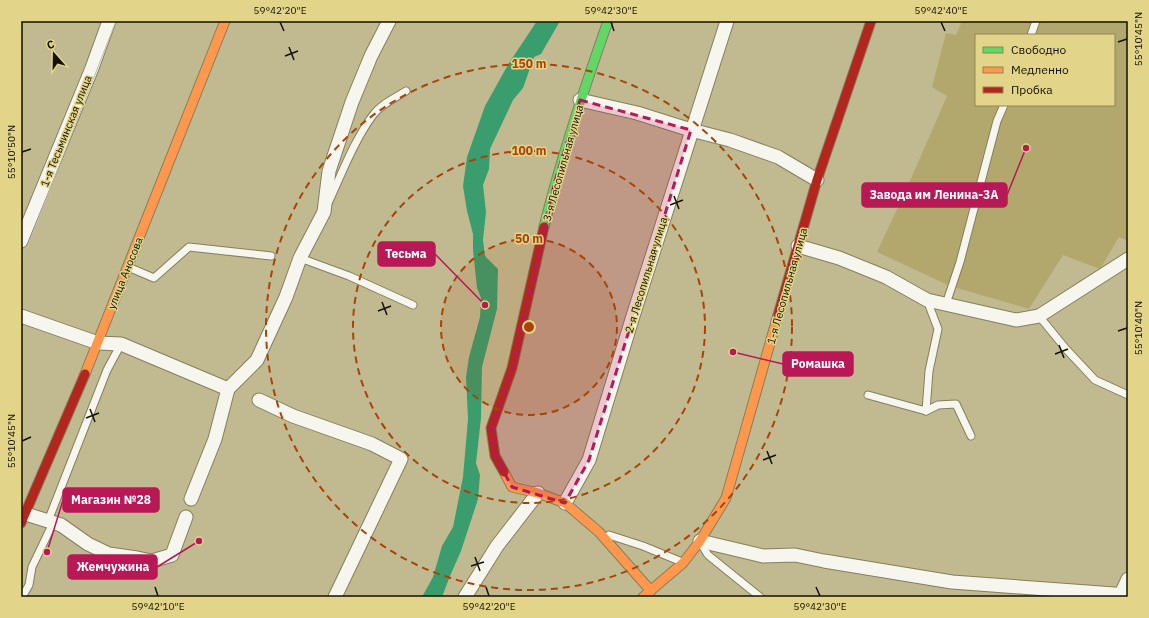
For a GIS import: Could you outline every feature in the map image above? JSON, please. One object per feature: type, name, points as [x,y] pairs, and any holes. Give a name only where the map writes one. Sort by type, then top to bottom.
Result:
[{"type":"street","name":"1-я Тесьминская улица","points":[[21,241],[109,21]]},
{"type":"street","name":"улица Аносова","points":[[23,519],[98,343],[225,21]]},
{"type":"street","points":[[191,499],[215,439],[228,389],[257,360],[286,297],[300,258],[324,212],[329,171],[352,102],[371,56],[389,21]]},
{"type":"street","name":"3-я Лесопильная улица","points":[[565,503],[512,487],[495,456],[491,428],[512,368],[555,181],[580,100],[608,21]]},
{"type":"street","name":"2-я Лесопильная улица","points":[[565,503],[589,460],[691,130],[727,21]]},
{"type":"street","name":"1-я Лесопильная улица","points":[[647,594],[683,563],[700,541],[726,498],[817,180],[871,21]]},
{"type":"street","points":[[580,100],[637,113],[691,130],[730,140],[778,157],[817,180]]},
{"type":"street","points":[[798,246],[839,258],[886,277],[927,300],[1016,320],[1039,316],[1128,259]]},
{"type":"street","points":[[21,316],[98,343],[121,344],[228,389]]},
{"type":"street","points":[[259,400],[293,416],[372,444],[400,459],[335,597]]},
{"type":"street","points":[[465,597],[497,546],[538,494]]},
{"type":"street","points":[[565,503],[599,532],[647,594]]},
{"type":"street","points":[[23,519],[51,522],[61,525],[88,544],[109,554],[152,561],[172,555],[186,517]]},
{"type":"street","points":[[700,541],[763,556],[796,555],[952,582],[1123,595],[1128,579]]},
{"type":"lane","points":[[1031,34],[1036,21]]},
{"type":"lane","points":[[324,212],[354,148],[374,114],[388,102],[406,91]]},
{"type":"lane","points":[[946,304],[960,262],[997,121],[1004,106]]},
{"type":"lane","points":[[128,267],[154,278],[189,247],[271,256]]},
{"type":"lane","points":[[300,258],[349,276],[413,305]]},
{"type":"lane","points":[[926,410],[929,371],[938,329],[927,300]]},
{"type":"lane","points":[[1039,316],[1095,380],[1128,395]]},
{"type":"lane","points":[[22,597],[29,584],[32,567],[51,522],[107,370],[121,344]]},
{"type":"lane","points":[[868,395],[926,410],[938,405],[956,404],[971,436]]},
{"type":"lane","points":[[599,532],[643,546],[683,563]]},
{"type":"lane","points":[[700,541],[708,555],[760,597]]},
{"type":"highlighted area","points":[[580,100],[691,130],[589,460],[565,503],[512,487],[495,456],[491,428],[512,368],[555,181]]},
{"type":"shaded area","points":[[537,21],[560,21],[541,54],[534,57],[523,88],[513,100],[490,149],[489,169],[483,185],[486,212],[483,240],[485,256],[498,269],[497,309],[482,367],[481,418],[476,463],[480,475],[478,499],[461,551],[442,597],[422,597],[433,577],[442,546],[453,527],[463,477],[468,419],[466,377],[469,357],[480,317],[481,298],[477,288],[473,234],[463,186],[467,157],[485,106],[509,63]]},
{"type":"shaded area","points":[[962,21],[1128,21],[1128,241],[1119,237],[1100,269],[1063,255],[1029,309],[950,286],[877,252],[947,96],[932,87],[946,33],[956,35]]},
{"type":"tram line","points":[[21,263],[116,21]]},
{"type":"traffic: fast","points":[[544,227],[573,123],[608,21]]},
{"type":"traffic: slow","points":[[85,374],[225,21]]},
{"type":"traffic: slow","points":[[643,597],[683,563],[700,541],[726,498],[778,315]]},
{"type":"traffic: slow","points":[[504,472],[512,487],[538,493],[565,503],[599,532],[651,591]]},
{"type":"traffic: jam","points":[[778,315],[817,180],[871,21]]},
{"type":"traffic: jam","points":[[504,472],[495,456],[491,428],[512,368],[544,227]]},
{"type":"traffic: jam","points":[[21,523],[85,374]]},
{"type":"place","name":"Завода им Ленина-3А","points":[[1026,148]]},
{"type":"place","name":"Тесьма","points":[[485,305]]},
{"type":"place","name":"Ромашка","points":[[733,352]]},
{"type":"place","name":"Жемчужина","points":[[199,541]]},
{"type":"place","name":"Магазин №28","points":[[47,552]]}]
